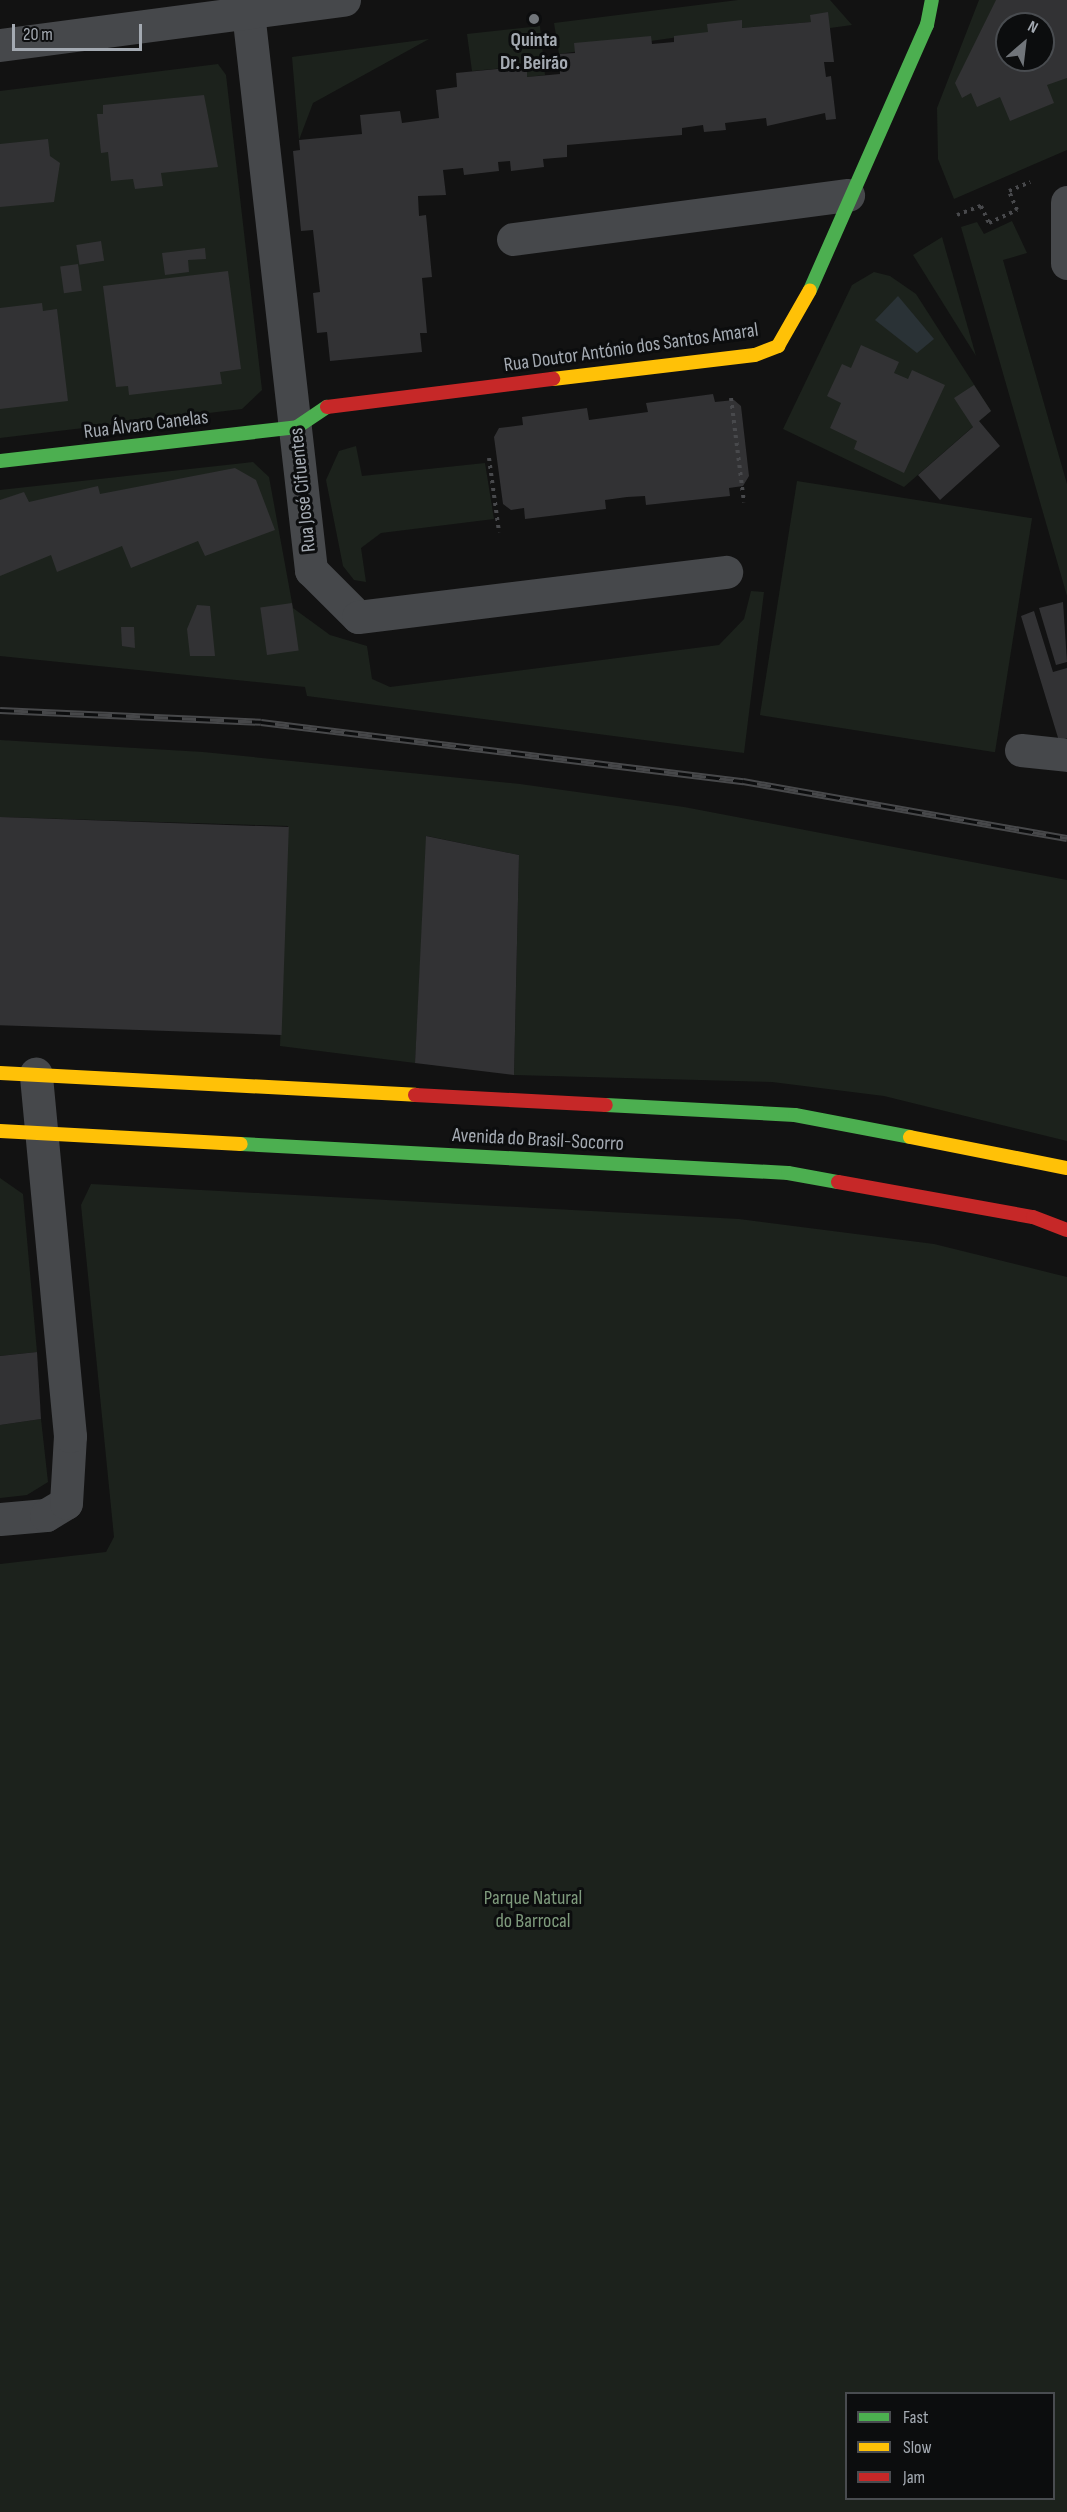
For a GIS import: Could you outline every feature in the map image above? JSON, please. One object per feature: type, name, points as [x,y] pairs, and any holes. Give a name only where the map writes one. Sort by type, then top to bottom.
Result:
[{"type":"main road","name":"Rua Doutor António dos Santos Amaral","points":[[297,427],[325,407],[755,355],[778,346],[795,323],[848,195],[927,25],[932,0]]},
{"type":"main road","name":"Rua Álvaro Canelas","points":[[0,461],[297,427]]},
{"type":"main road","name":"Avenida do Brasil-Socorro","points":[[0,1073],[795,1115],[1067,1168]]},
{"type":"main road","name":"Avenida do Brasil-Socorro","points":[[0,1131],[788,1173],[1033,1217],[1067,1230]]},
{"type":"street","points":[[0,45],[344,0]]},
{"type":"street","name":"Rua José Cifuentes","points":[[248,12],[297,427],[311,570],[358,616],[726,572]]},
{"type":"street","points":[[513,239],[848,195]]},
{"type":"street","points":[[1067,202],[1067,263]]},
{"type":"street","points":[[1021,750],[1067,755]]},
{"type":"street","points":[[0,1519],[46,1515],[66,1503],[70,1436],[36,1074]]},
{"type":"path","points":[[957,215],[981,206],[989,223],[1017,210],[1009,191],[1030,182]]},
{"type":"path","points":[[731,394],[744,502]]},
{"type":"path","points":[[489,459],[499,531]]},
{"type":"green space","points":[[738,0],[830,0],[852,25],[830,28],[811,22],[742,28],[559,54],[554,23]]},
{"type":"green space","points":[[979,0],[1067,0],[1067,150],[954,199],[938,159],[937,108]]},
{"type":"green space","points":[[540,26],[545,75],[527,77],[526,66],[472,71],[467,34]]},
{"type":"green space","points":[[429,39],[313,103],[299,140],[292,57]]},
{"type":"green space","points":[[218,64],[226,75],[262,390],[242,409],[0,438],[0,91]]},
{"type":"green space","points":[[1012,221],[1027,253],[1003,260],[1067,484],[1067,596],[961,227],[977,222],[984,234]]},
{"type":"green space","points":[[942,237],[976,356],[913,255]]},
{"type":"green space","points":[[874,272],[890,276],[916,294],[991,411],[904,487],[783,429],[852,285]]},
{"type":"green space","points":[[356,446],[362,476],[485,463],[494,519],[381,533],[361,548],[366,582],[354,580],[343,566],[326,480],[339,451]]},
{"type":"green space","points":[[253,462],[269,477],[293,608],[330,635],[367,646],[372,679],[390,687],[719,645],[744,619],[751,591],[764,592],[744,753],[307,696],[305,687],[0,656],[0,490]]},
{"type":"green space","points":[[797,481],[1032,518],[995,752],[760,715]]},
{"type":"green space","points":[[0,740],[203,752],[520,784],[684,807],[1067,880],[1067,1141],[884,1096],[772,1082],[514,1075],[519,855],[427,836],[415,1063],[280,1046],[288,826],[0,817]]},
{"type":"green space","points":[[0,1178],[23,1194],[37,1352],[0,1356]]},
{"type":"green space","name":"Parque Natural do Barrocal","points":[[91,1184],[739,1219],[934,1244],[1067,1277],[1067,2512],[0,2512],[0,1564],[106,1552],[114,1537],[81,1205]]},
{"type":"green space","points":[[41,1419],[48,1482],[27,1495],[0,1498],[0,1425]]},
{"type":"shaded area","points":[[898,296],[934,339],[917,353],[875,320]]},
{"type":"building","points":[[996,0],[1067,0],[1067,78],[1047,85],[1054,103],[1010,121],[1000,97],[977,107],[971,93],[962,98],[955,83]]},
{"type":"building","points":[[828,12],[834,62],[824,62],[826,77],[831,76],[836,119],[826,120],[825,113],[767,126],[766,118],[725,123],[726,130],[704,132],[703,125],[682,128],[682,135],[567,145],[567,157],[543,159],[544,167],[511,171],[510,161],[498,162],[499,171],[464,175],[463,168],[443,170],[446,195],[418,196],[419,216],[426,215],[432,277],[422,278],[427,333],[420,333],[422,352],[330,361],[327,332],[317,333],[313,293],[320,292],[313,230],[301,231],[293,151],[300,150],[299,140],[362,134],[360,115],[400,111],[402,123],[439,118],[436,90],[457,87],[456,73],[527,66],[527,77],[560,74],[559,54],[575,53],[574,43],[651,36],[652,44],[674,42],[674,36],[708,32],[707,24],[742,20],[742,28],[811,22],[810,15]]},
{"type":"building","points":[[204,95],[218,167],[161,173],[163,186],[135,189],[133,179],[111,181],[108,152],[101,153],[97,114],[103,114],[103,105]]},
{"type":"building","points":[[48,139],[50,156],[60,163],[54,202],[0,207],[0,144]]},
{"type":"building","points":[[101,241],[104,261],[79,265],[76,245]]},
{"type":"building","points":[[205,248],[206,259],[188,260],[189,272],[165,275],[162,253]]},
{"type":"building","points":[[78,264],[82,291],[64,293],[60,267]]},
{"type":"building","points":[[228,271],[241,369],[220,372],[222,384],[129,395],[128,386],[116,387],[103,286]]},
{"type":"building","points":[[42,303],[43,311],[57,309],[68,401],[0,409],[0,308]]},
{"type":"building","points":[[861,345],[899,362],[894,373],[908,379],[912,370],[945,385],[904,473],[854,449],[857,441],[830,428],[841,403],[827,396],[842,364],[851,368]]},
{"type":"building","points":[[974,385],[991,411],[979,421],[1000,446],[940,500],[918,475],[973,427],[954,398]]},
{"type":"building","points":[[713,394],[715,402],[734,400],[741,406],[749,476],[743,486],[729,488],[730,496],[646,505],[645,496],[627,497],[605,500],[606,509],[525,519],[524,508],[511,510],[503,504],[494,437],[499,428],[523,425],[522,417],[587,408],[589,420],[648,412],[646,403]]},
{"type":"building","points":[[235,468],[256,480],[275,530],[205,556],[198,541],[131,568],[122,546],[57,572],[51,555],[0,576],[0,500],[24,492],[29,502],[98,486],[100,494]]},
{"type":"building","points":[[1063,602],[1067,662],[1056,665],[1039,608]]},
{"type":"building","points":[[292,603],[299,651],[267,655],[260,607]]},
{"type":"building","points":[[197,605],[210,606],[215,656],[190,656],[187,629]]},
{"type":"building","points":[[1034,611],[1053,672],[1067,668],[1067,738],[1059,741],[1021,616]]},
{"type":"building","points":[[121,627],[134,627],[135,648],[122,646]]},
{"type":"building","points":[[0,817],[289,827],[282,1035],[0,1025]]},
{"type":"building","points":[[426,836],[519,855],[514,1075],[415,1063]]},
{"type":"building","points":[[37,1352],[41,1419],[0,1425],[0,1356]]},
{"type":"railway","points":[[0,710],[261,722],[743,781],[1067,838]]},
{"type":"traffic: fast","points":[[810,290],[927,25],[932,0]]},
{"type":"traffic: fast","points":[[0,461],[297,427],[327,407]]},
{"type":"traffic: fast","points":[[606,1105],[795,1115],[910,1137]]},
{"type":"traffic: fast","points":[[241,1144],[788,1173],[838,1182]]},
{"type":"traffic: slow","points":[[553,379],[755,355],[778,346],[810,290]]},
{"type":"traffic: slow","points":[[0,1073],[415,1095]]},
{"type":"traffic: slow","points":[[0,1131],[241,1144]]},
{"type":"traffic: slow","points":[[910,1137],[1067,1168]]},
{"type":"traffic: jam","points":[[327,407],[553,379]]},
{"type":"traffic: jam","points":[[415,1095],[606,1105]]},
{"type":"traffic: jam","points":[[838,1182],[1033,1217],[1067,1230]]},
{"type":"place","name":"Quinta Dr. Beirão","points":[[534,19]]}]
